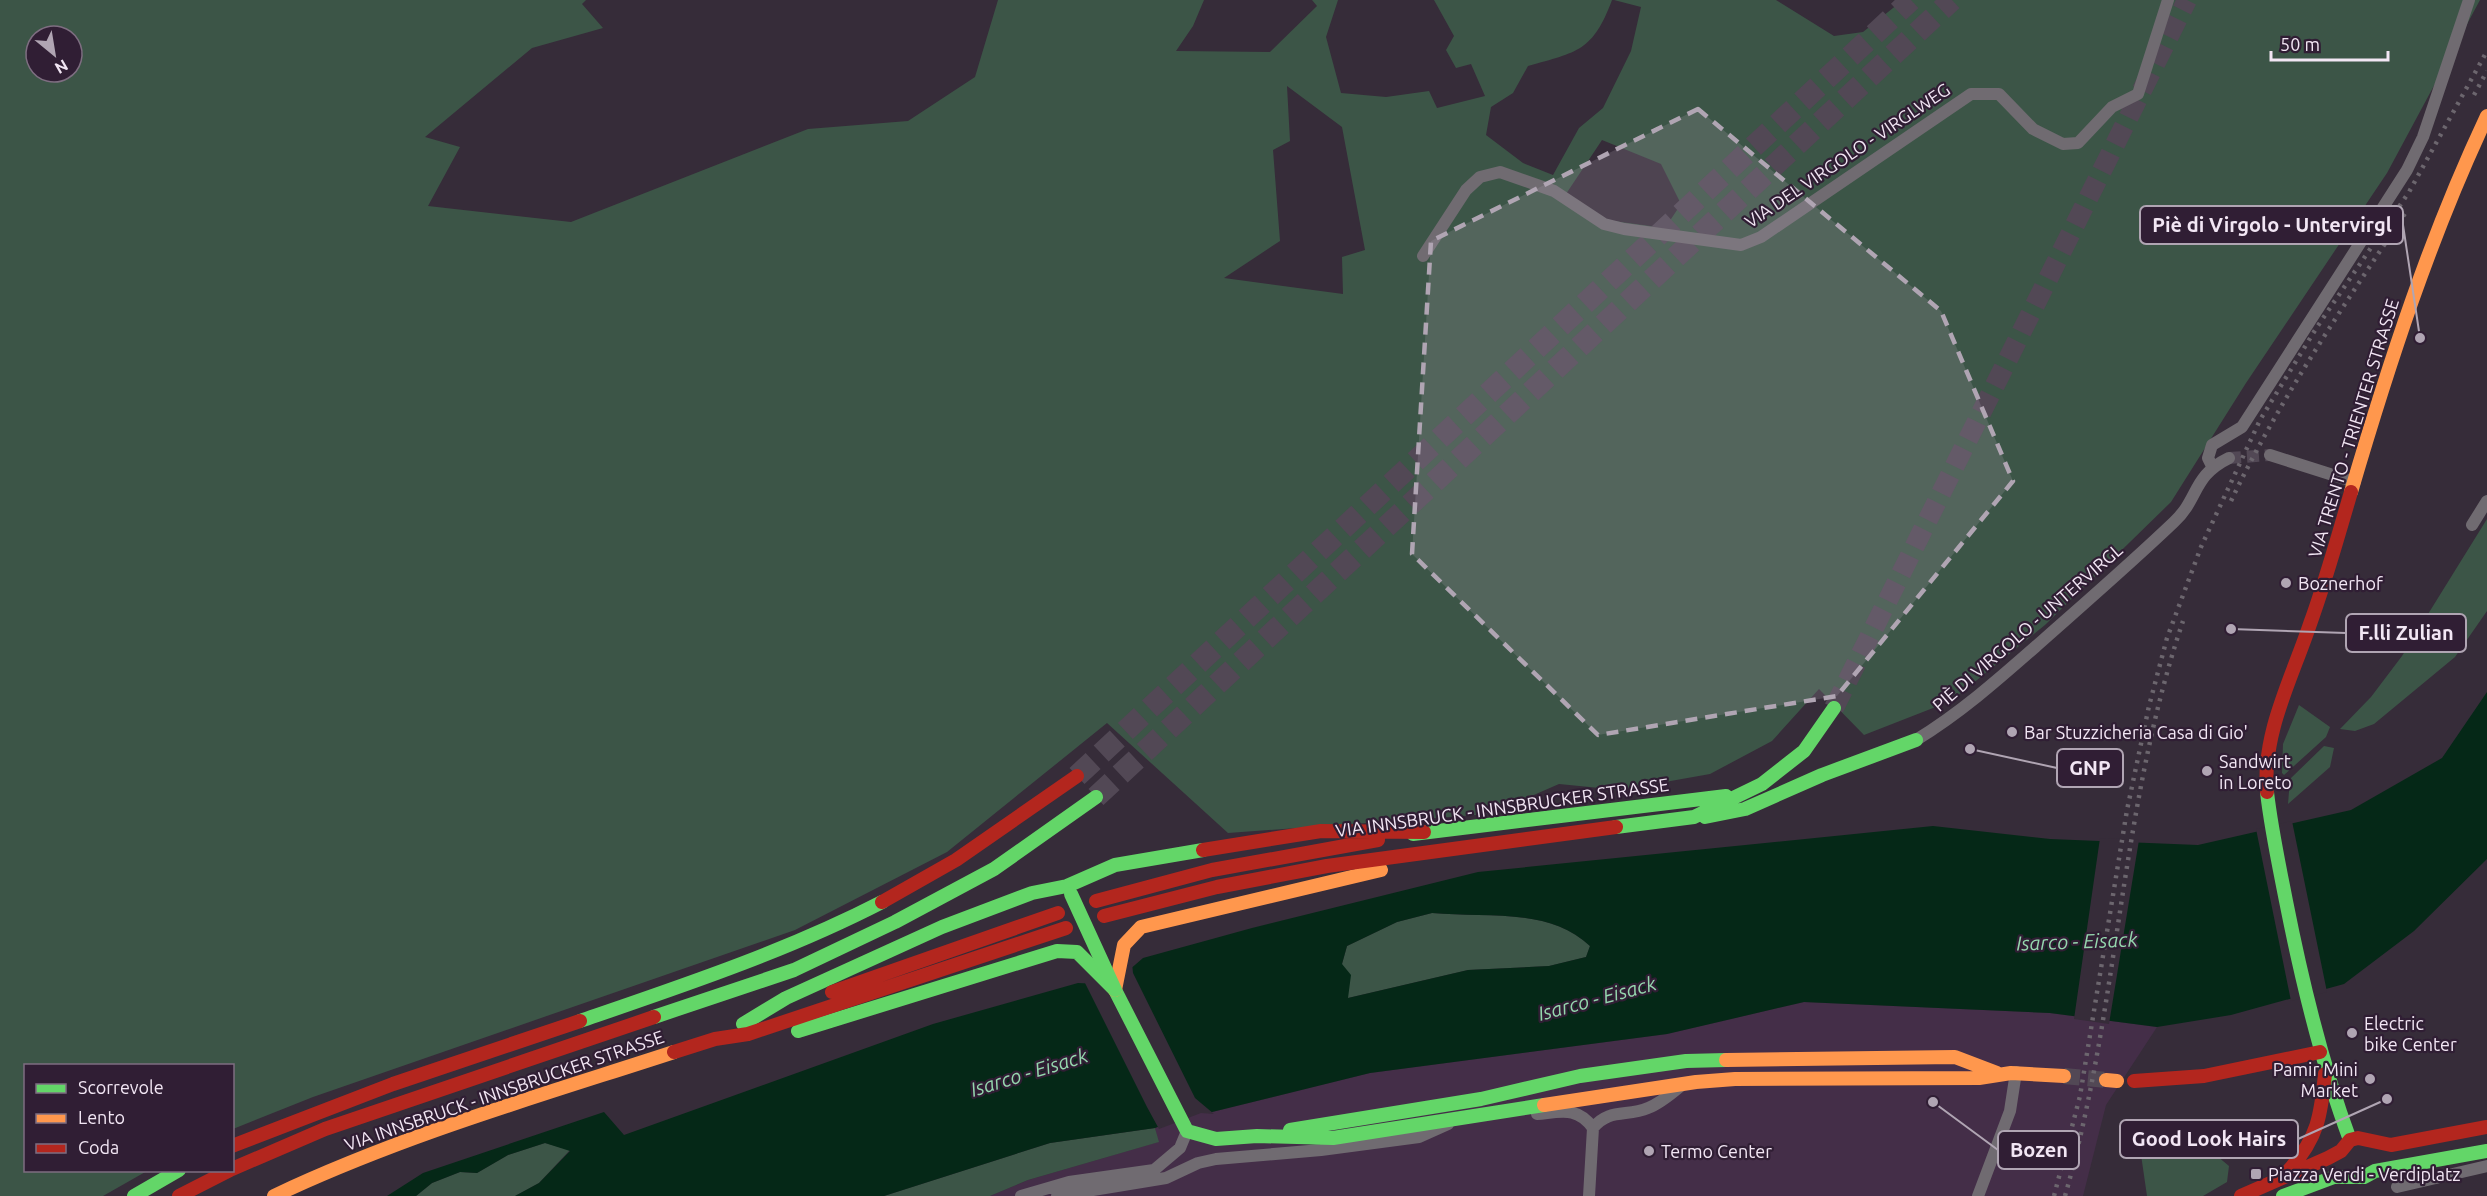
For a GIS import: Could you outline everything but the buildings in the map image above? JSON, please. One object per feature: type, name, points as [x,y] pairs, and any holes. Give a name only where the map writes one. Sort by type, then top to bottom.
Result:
[{"type":"main road","name":"VIA TRENTO - TRIENTER STRASSE","points":[[2346,1146],[2308,1002],[2269,809],[2266,792],[2271,735],[2355,482],[2397,340],[2434,240],[2487,116]]},
{"type":"main road","name":"VIA INNSBRUCK - INNSBRUCKER STRASSE","points":[[1104,916],[1217,887],[1316,868],[1694,817],[1762,784],[1797,757],[1819,732],[1834,708]]},
{"type":"main road","points":[[1694,817],[1721,817],[1807,781],[1916,740]]},
{"type":"main road","points":[[234,1145],[314,1111],[784,947],[880,903],[1000,831],[1077,776]]},
{"type":"main road","name":"VIA INNSBRUCK - INNSBRUCKER STRASSE","points":[[1096,901],[1212,870],[1424,832],[1738,794]]},
{"type":"main road","points":[[234,1169],[325,1129],[794,970],[895,922],[994,869],[1096,797]]},
{"type":"main road","points":[[745,1029],[786,998],[942,927],[1032,893],[1070,890],[1115,865],[1321,831],[1424,832]]},
{"type":"main road","points":[[1115,990],[1124,945],[1141,927],[1468,849]]},
{"type":"main road","points":[[1070,890],[1115,990],[1187,1131],[1216,1139],[1257,1136],[1481,1099],[1580,1076],[1686,1061],[1814,1057],[1955,1057],[1997,1073]]},
{"type":"main road","name":"VIA INNSBRUCK - INNSBRUCKER STRASSE","points":[[745,1029],[1058,913]]},
{"type":"main road","name":"VIA INNSBRUCK - INNSBRUCKER STRASSE","points":[[274,1196],[344,1163],[413,1137],[1066,928]]},
{"type":"main road","points":[[745,1029],[797,1032],[1057,951],[1077,952],[1115,990]]},
{"type":"main road","points":[[2134,1081],[2169,1081],[2217,1074],[2320,1052]]},
{"type":"main road","points":[[2285,1175],[2305,1154],[2317,1135],[2325,1068]]},
{"type":"main road","points":[[1257,1136],[1333,1138],[1484,1116],[1583,1098],[1735,1079],[1979,1078],[1997,1073],[2016,1072],[2064,1076]]},
{"type":"main road","points":[[2241,1196],[2346,1146],[2358,1138],[2391,1144],[2487,1127]]},
{"type":"main road","points":[[2373,1142],[2380,1159],[2375,1171]]},
{"type":"main road","points":[[2346,1146],[2341,1165],[2351,1175]]},
{"type":"main road","points":[[2283,1196],[2334,1177],[2351,1175],[2364,1177],[2375,1171],[2487,1151]]},
{"type":"main road","points":[[134,1196],[176,1172]]},
{"type":"main road","points":[[179,1196],[227,1172]]},
{"type":"street","name":"VIA DEL VIRGOLO - VIRGLWEG","points":[[1423,256],[1466,190],[1480,177],[1500,172],[1554,191],[1604,224],[1740,245],[1761,237],[1971,94],[2000,94],[2033,129],[2063,144],[2078,142],[2112,107],[2138,94],[2168,0]]},
{"type":"street","points":[[2229,458],[2212,466],[2208,458],[2212,445],[2242,427],[2407,170],[2423,137],[2469,0]]},
{"type":"street","points":[[2270,455],[2355,482]]},
{"type":"street","name":"PIÈ DI VIRGOLO - UNTERVIRGL","points":[[1916,740],[1947,721],[1984,692],[2109,584],[2178,519],[2212,466]]},
{"type":"street","points":[[2472,525],[2487,501]]},
{"type":"street","points":[[1978,1196],[2010,1111],[2016,1072]]},
{"type":"street","points":[[1588,1196],[1593,1128],[1599,1121],[1612,1114],[1647,1109],[1684,1084]]},
{"type":"street","points":[[1484,1116],[1569,1110],[1588,1121],[1593,1128]]},
{"type":"street","points":[[1057,1196],[1166,1178],[1197,1162],[1321,1150],[1419,1137],[1456,1120]]},
{"type":"street","points":[[1021,1196],[1069,1182],[1154,1170],[1179,1148],[1187,1131]]},
{"type":"street","points":[[2397,1187],[2487,1166]]},
{"type":"highlighted area","points":[[1698,109],[1941,311],[2013,481],[1837,696],[1598,735],[1412,554],[1431,241]]},
{"type":"shaded area","points":[[0,0],[586,0],[582,4],[603,28],[532,48],[425,137],[460,147],[428,206],[571,222],[808,129],[908,121],[975,77],[998,0],[1204,0],[1193,26],[1176,51],[1270,52],[1317,6],[1312,0],[1338,0],[1326,37],[1341,93],[1386,97],[1429,91],[1437,108],[1485,96],[1471,64],[1456,68],[1446,50],[1454,36],[1434,0],[1612,0],[1598,30],[1590,40],[1572,52],[1528,66],[1513,93],[1491,107],[1486,135],[1523,163],[1553,175],[1579,128],[1603,108],[1631,51],[1641,7],[1614,0],[1776,0],[1834,36],[1863,32],[1903,0],[2480,0],[2387,173],[2246,383],[2171,502],[2045,625],[1951,701],[1864,735],[1819,689],[1772,741],[1710,774],[1620,790],[1559,784],[1490,814],[1228,833],[1107,723],[947,852],[795,930],[313,1097],[234,1129],[234,1064],[24,1064],[24,1172],[145,1172],[103,1196],[0,1196]],"holes":[[[1287,86],[1342,127],[1365,250],[1342,257],[1343,294],[1224,278],[1280,241],[1273,150],[1290,141]],[[1602,140],[1661,164],[1681,204],[1665,228],[1606,220],[1566,194]]]},
{"type":"shaded area","points":[[2487,519],[2487,611],[2455,657],[2374,724],[2355,731],[2340,729],[2371,697],[2402,656]]},
{"type":"shaded area","points":[[2299,705],[2330,727],[2326,737],[2284,775],[2282,773],[2283,744]]},
{"type":"shaded area","points":[[2324,746],[2334,748],[2330,767],[2288,804],[2290,779]]},
{"type":"shaded area","points":[[1432,913],[1494,915],[1536,920],[1555,925],[1574,934],[1590,946],[1586,957],[1549,966],[1468,970],[1348,998],[1342,964],[1347,946],[1397,922]]},
{"type":"shaded area","points":[[1804,1002],[2050,1013],[2157,1027],[2106,1105],[2083,1196],[990,1196],[1028,1180],[1158,1142],[1155,1128],[1200,1110],[1212,1112],[1370,1073],[1667,1034]]},
{"type":"shaded area","points":[[1155,1128],[1159,1142],[1028,1180],[990,1196],[884,1196],[1050,1143]]},
{"type":"shaded area","points":[[2138,1134],[2167,1135],[2199,1141],[2229,1166],[2227,1182],[2203,1196],[2147,1196]]},
{"type":"shaded area","points":[[545,1143],[570,1150],[539,1183],[515,1196],[416,1196],[432,1183],[460,1172],[477,1173],[508,1155]]},
{"type":"water","name":"Isarco - Eisack","points":[[2487,692],[2487,859],[2414,931],[2344,984],[2231,1015],[2157,1027],[2050,1013],[1804,1002],[1667,1034],[1370,1073],[1212,1112],[1200,1110],[1155,1128],[1050,1143],[884,1196],[515,1196],[539,1183],[570,1151],[545,1143],[508,1155],[477,1173],[460,1172],[432,1183],[416,1196],[387,1196],[423,1173],[604,1112],[624,1135],[933,1024],[1078,983],[1099,984],[1128,971],[1143,958],[1252,928],[1478,872],[1933,826],[2050,839],[2198,845],[2351,810],[2442,758]],"holes":[[[1432,913],[1494,915],[1536,920],[1555,925],[1574,934],[1590,946],[1586,957],[1549,966],[1468,970],[1348,998],[1351,975],[1342,964],[1347,946],[1397,922]]]},
{"type":"pier","points":[[2292,821],[2327,992],[2291,1001],[2256,829]]},
{"type":"pier","points":[[2100,838],[2139,840],[2109,1024],[2074,1019]]},
{"type":"pier","points":[[1132,963],[1133,973],[1195,1098],[1214,1114],[1201,1113],[1159,1129],[1147,1107],[1084,981],[1098,981]]},
{"type":"tunnel","points":[[1077,776],[1911,0]]},
{"type":"tunnel","points":[[1096,797],[1952,0]]},
{"type":"tunnel","points":[[1834,708],[2187,0]]},
{"type":"tunnel","points":[[2229,458],[2270,455]]},
{"type":"tunnel","points":[[2064,1076],[2106,1080]]},
{"type":"railway","points":[[2054,1196],[2080,1096],[2127,810],[2149,706],[2167,638],[2201,547],[2260,420],[2317,327],[2409,192],[2487,51]]},
{"type":"railway","points":[[2474,95],[2487,71]]},
{"type":"railway","points":[[2231,501],[2292,388],[2408,209]]},
{"type":"railway","points":[[2065,1196],[2083,1125],[2097,1053],[2132,835],[2146,763],[2162,691],[2183,621]]},
{"type":"traffic: fast","points":[[1616,827],[1694,817],[1762,784],[1804,751],[1834,708]]},
{"type":"traffic: fast","points":[[1705,817],[1745,809],[1822,775],[1916,740]]},
{"type":"traffic: fast","points":[[2267,792],[2278,860],[2306,992],[2321,1051],[2350,1140]]},
{"type":"traffic: fast","points":[[1413,834],[1726,796]]},
{"type":"traffic: fast","points":[[654,1017],[794,970],[895,922],[994,869],[1096,797]]},
{"type":"traffic: fast","points":[[743,1024],[786,998],[942,927],[1032,893],[1067,886],[1115,865],[1203,850]]},
{"type":"traffic: fast","points":[[1071,894],[1115,990]]},
{"type":"traffic: fast","points":[[580,1021],[772,952],[882,902]]},
{"type":"traffic: fast","points":[[798,1031],[1057,951],[1077,952],[1115,990]]},
{"type":"traffic: fast","points":[[1115,990],[1187,1131],[1216,1139],[1257,1136],[1333,1138],[1544,1105]]},
{"type":"traffic: fast","points":[[1290,1130],[1481,1099],[1580,1076],[1686,1061],[1726,1060]]},
{"type":"traffic: fast","points":[[2283,1196],[2334,1177],[2364,1177],[2375,1171],[2487,1151]]},
{"type":"traffic: fast","points":[[134,1196],[176,1172]]},
{"type":"traffic: slow","points":[[2351,492],[2412,301],[2447,208],[2487,116]]},
{"type":"traffic: slow","points":[[1115,990],[1124,945],[1141,927],[1381,870]]},
{"type":"traffic: slow","points":[[274,1196],[422,1135],[674,1052]]},
{"type":"traffic: slow","points":[[1726,1060],[1955,1057],[1997,1073]]},
{"type":"traffic: slow","points":[[1544,1105],[1696,1082],[1735,1079],[1979,1078],[2011,1073],[2064,1076]]},
{"type":"traffic: slow","points":[[2106,1080],[2117,1081]]},
{"type":"traffic: jam","points":[[2267,792],[2269,748],[2274,727],[2321,591],[2351,492]]},
{"type":"traffic: jam","points":[[882,902],[956,860],[1077,776]]},
{"type":"traffic: jam","points":[[1104,916],[1217,887],[1327,866],[1616,827]]},
{"type":"traffic: jam","points":[[1203,850],[1321,831],[1424,832]]},
{"type":"traffic: jam","points":[[1096,901],[1212,870],[1378,840]]},
{"type":"traffic: jam","points":[[832,992],[1058,913]]},
{"type":"traffic: jam","points":[[674,1052],[715,1039],[748,1034],[1066,928]]},
{"type":"traffic: jam","points":[[234,1168],[325,1129],[654,1017]]},
{"type":"traffic: jam","points":[[234,1145],[393,1084],[580,1021]]},
{"type":"traffic: jam","points":[[2134,1081],[2204,1076],[2320,1052]]},
{"type":"traffic: jam","points":[[2289,1170],[2312,1136],[2322,1102],[2325,1074]]},
{"type":"traffic: jam","points":[[2241,1196],[2328,1158],[2341,1151],[2350,1140],[2358,1138],[2391,1145],[2487,1127]]},
{"type":"traffic: jam","points":[[179,1196],[226,1172]]},
{"type":"place","name":"Piè di Virgolo - Untervirgl","points":[[2420,338]]},
{"type":"place","name":"Boznerhof","points":[[2286,583]]},
{"type":"place","name":"F.lli Zulian","points":[[2231,629]]},
{"type":"place","name":"Bar Stuzzicheria Casa di Gio'","points":[[2012,732]]},
{"type":"place","name":"GNP","points":[[1970,749]]},
{"type":"place","name":"Sandwirt in Loreto","points":[[2207,771]]},
{"type":"place","name":"Electric bike Center","points":[[2352,1033]]},
{"type":"place","name":"Pamir Mini Market","points":[[2370,1079]]},
{"type":"place","name":"Good Look Hairs","points":[[2387,1099]]},
{"type":"place","name":"Bozen","points":[[1933,1102]]},
{"type":"place","name":"Termo Center","points":[[1649,1151]]},
{"type":"place","name":"Piazza Verdi - Verdiplatz","points":[[2256,1174]]}]
